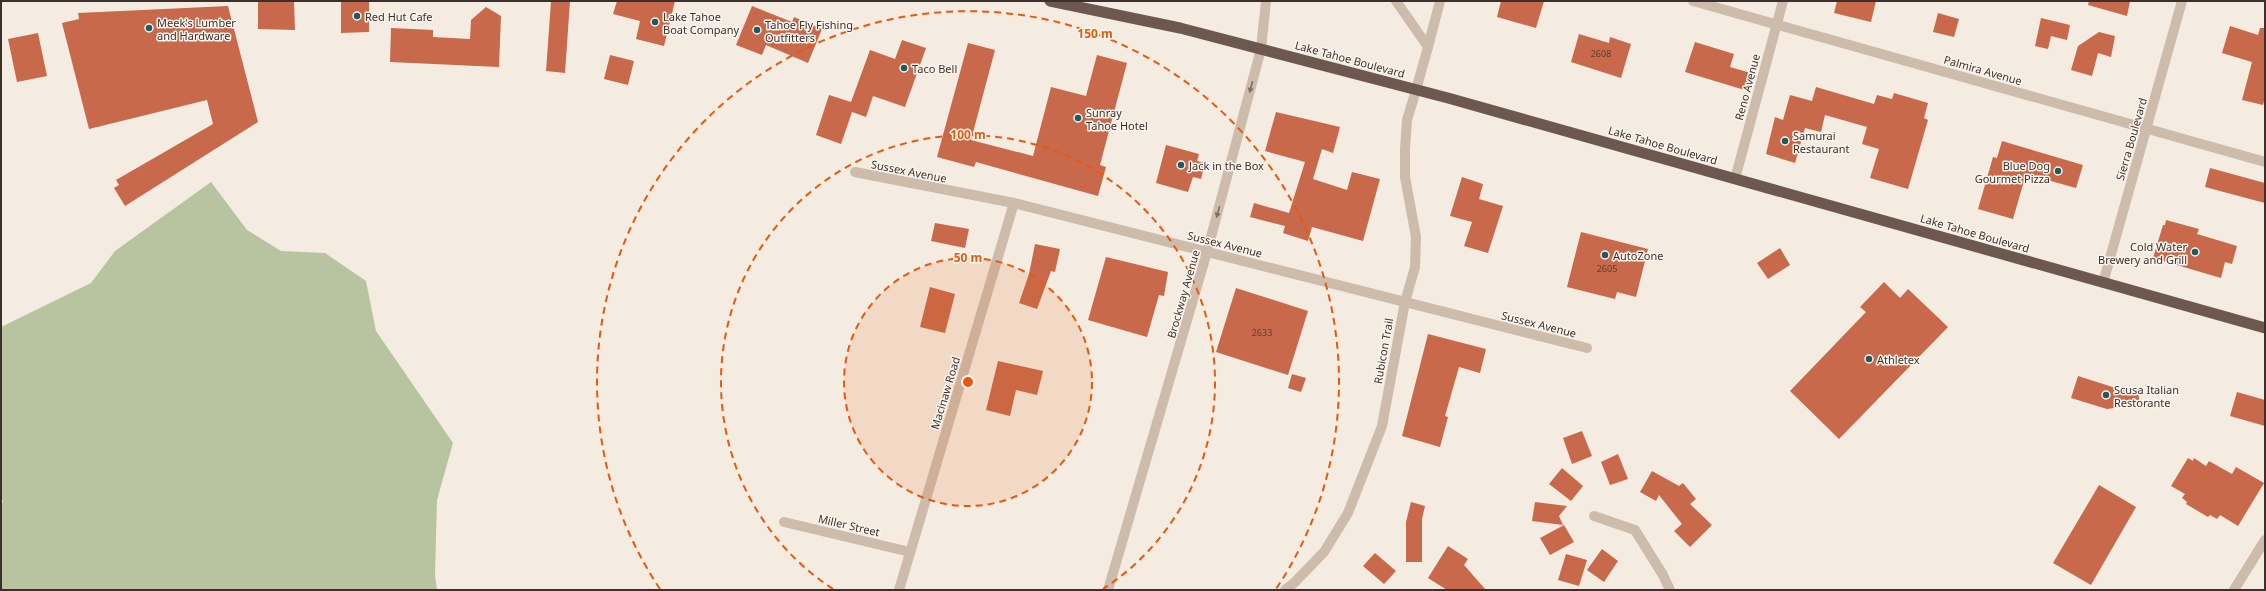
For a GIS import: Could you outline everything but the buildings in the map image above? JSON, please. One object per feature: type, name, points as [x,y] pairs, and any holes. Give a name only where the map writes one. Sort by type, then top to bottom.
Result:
[{"type":"highway","name":"Lake Tahoe Boulevard","points":[[1050,1],[1173,26],[1416,90],[2265,328]]},
{"type":"street","name":"Brockway Avenue","points":[[1108,590],[1207,252],[1261,49],[1266,1]]},
{"type":"street","points":[[1396,1],[1428,47]]},
{"type":"street","name":"Rubicon Trail","points":[[1285,590],[1294,583],[1324,552],[1348,513],[1382,426],[1405,302],[1415,267],[1416,237],[1405,177],[1407,120],[1440,1]]},
{"type":"street","name":"Palmira Avenue","points":[[1693,1],[2265,162]]},
{"type":"street","name":"Reno Avenue","points":[[1735,179],[1782,1]]},
{"type":"street","name":"Sierra Boulevard","points":[[2103,283],[2182,1]]},
{"type":"street","name":"Sussex Avenue","points":[[855,172],[1014,203],[1587,348]]},
{"type":"street","name":"Macinaw Road","points":[[899,590],[1014,203]]},
{"type":"street","points":[[1594,516],[1635,530],[1663,575],[1670,590]]},
{"type":"street","name":"Miller Street","points":[[784,522],[910,552]]},
{"type":"street","points":[[2234,590],[2265,540]]},
{"type":"green space","points":[[211,182],[247,230],[281,251],[325,253],[366,281],[376,331],[453,443],[437,500],[435,575],[437,590],[1,590],[1,509],[3,500],[1,500],[1,327],[91,283],[115,251]]},
{"type":"place","name":"Red Hut Cafe","points":[[357,16]]},
{"type":"place","name":"Lake Tahoe Boat Company","points":[[655,22]]},
{"type":"place","name":"Meek's Lumber and Hardware","points":[[149,28]]},
{"type":"place","name":"Tahoe Fly Fishing Outfitters","points":[[757,30]]},
{"type":"place","name":"Taco Bell","points":[[904,68]]},
{"type":"place","name":"Sunray Tahoe Hotel","points":[[1078,118]]},
{"type":"place","name":"Samurai Restaurant","points":[[1785,141]]},
{"type":"place","name":"Jack in the Box","points":[[1181,165]]},
{"type":"place","name":"Blue Dog Gourmet Pizza","points":[[2058,171]]},
{"type":"place","name":"Cold Water Brewery and Grill","points":[[2195,252]]},
{"type":"place","name":"AutoZone","points":[[1605,255]]},
{"type":"place","name":"Athletex","points":[[1869,359]]},
{"type":"place","name":"Scusa Italian Restorante","points":[[2106,395]]}]
